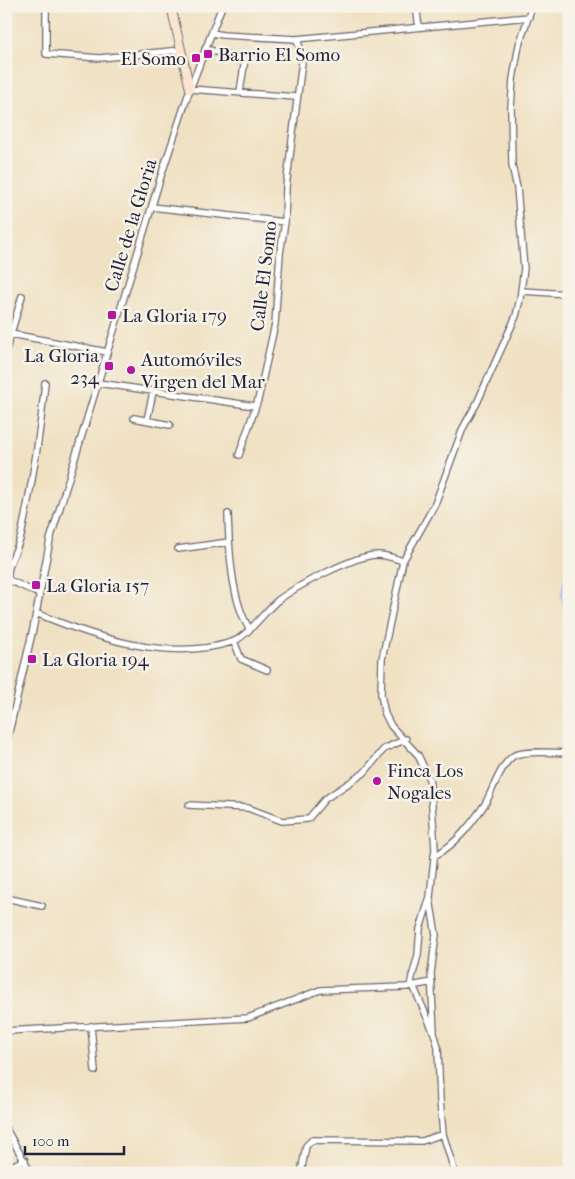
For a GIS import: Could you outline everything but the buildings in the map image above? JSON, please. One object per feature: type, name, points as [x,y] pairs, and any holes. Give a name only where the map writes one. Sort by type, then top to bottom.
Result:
[{"type":"main road","points":[[171,6],[190,89]]},
{"type":"main road","points":[[186,67],[194,77]]},
{"type":"street","points":[[46,6],[46,54],[100,58],[181,50]]},
{"type":"street","points":[[194,77],[222,6]]},
{"type":"street","points":[[416,6],[419,27]]},
{"type":"street","points":[[455,1173],[443,1134],[438,1076],[438,1047],[434,1033],[411,981],[418,955],[420,929],[430,896],[434,856],[429,779],[418,755],[406,739],[388,721],[381,695],[382,659],[403,561],[435,504],[463,428],[516,316],[522,291],[524,268],[518,188],[512,165],[511,107],[513,79],[519,45],[532,6]]},
{"type":"street","points":[[212,33],[296,39],[529,17]]},
{"type":"street","name":"Calle El Somo","points":[[239,455],[255,406],[275,324],[280,254],[285,222],[286,187],[303,54],[296,39]]},
{"type":"street","points":[[205,49],[245,59],[240,92]]},
{"type":"street","name":"Calle de la Gloria","points":[[6,745],[36,613],[50,540],[194,77]]},
{"type":"street","points":[[190,89],[296,97]]},
{"type":"street","points":[[152,207],[285,222]]},
{"type":"street","points":[[522,291],[569,294]]},
{"type":"street","points":[[6,350],[22,296]]},
{"type":"street","points":[[11,334],[107,352]]},
{"type":"street","points":[[39,594],[9,580],[8,569],[18,549],[30,497],[45,383]]},
{"type":"street","points":[[98,383],[255,406]]},
{"type":"street","points":[[148,420],[153,392]]},
{"type":"street","points":[[134,418],[170,425]]},
{"type":"street","points":[[228,514],[229,542],[236,593],[241,611],[249,628]]},
{"type":"street","points":[[178,550],[229,542]]},
{"type":"street","points":[[36,613],[83,632],[171,651],[189,650],[234,641],[289,593],[355,560],[377,555],[403,561]]},
{"type":"street","points":[[234,641],[241,659],[267,670]]},
{"type":"street","points":[[189,805],[241,807],[282,821],[308,819],[325,799],[364,773],[384,749],[406,739]]},
{"type":"street","points":[[434,856],[461,835],[485,803],[511,758],[522,754],[569,753]]},
{"type":"street","points":[[430,896],[436,935],[431,973],[434,1033]]},
{"type":"street","points":[[6,898],[42,906]]},
{"type":"street","points":[[6,1031],[248,1018],[320,990],[412,986],[432,982]]},
{"type":"street","points":[[91,1026],[95,1071]]},
{"type":"street","points":[[6,1128],[31,1173]]},
{"type":"street","points":[[301,1173],[306,1146],[312,1140],[422,1141],[443,1134]]},
{"type":"street","points":[[6,1168],[25,1160]]},
{"type":"waterway","points":[[569,571],[566,573],[562,595],[569,627]]},
{"type":"place","name":"Barrio El Somo","points":[[208,54]]},
{"type":"place","name":"El Somo","points":[[196,58]]},
{"type":"place","name":"La Gloria 179","points":[[112,315]]},
{"type":"place","name":"La Gloria 234","points":[[109,366]]},
{"type":"place","name":"Automóviles Virgen del Mar","points":[[131,370]]},
{"type":"place","name":"La Gloria 157","points":[[36,585]]},
{"type":"place","name":"La Gloria 194","points":[[32,659]]},
{"type":"place","name":"Finca Los Nogales","points":[[377,781]]}]
